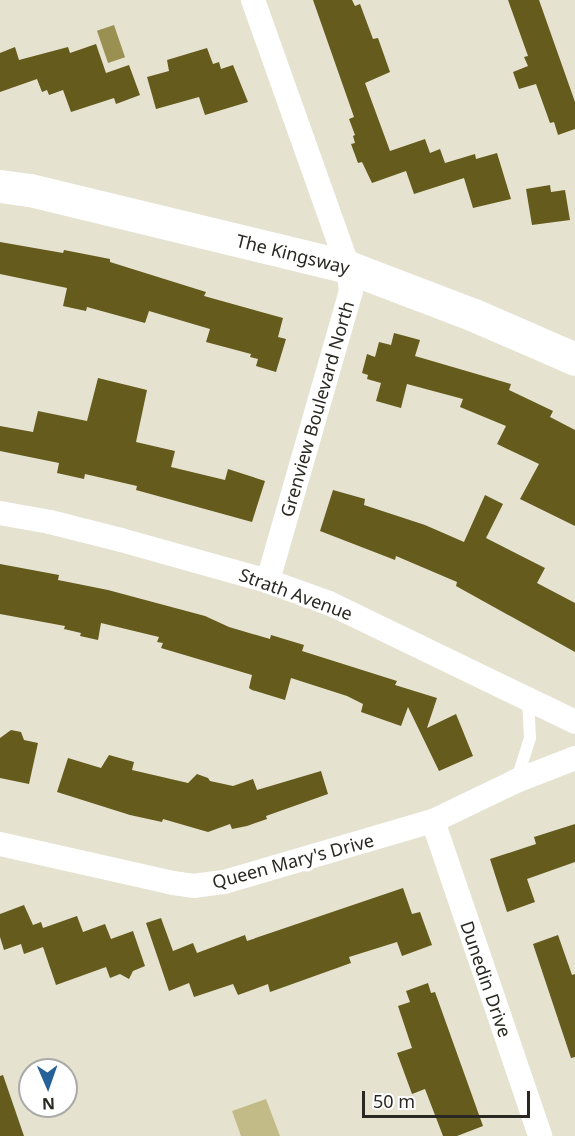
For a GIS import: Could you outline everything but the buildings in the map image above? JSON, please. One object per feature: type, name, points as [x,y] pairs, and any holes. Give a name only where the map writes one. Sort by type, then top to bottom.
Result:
[{"type":"street","name":"Grenview Boulevard North","points":[[253,0],[348,267],[351,291],[268,581]]},
{"type":"street","name":"The Kingsway","points":[[0,186],[41,193],[348,267],[474,315],[575,359]]},
{"type":"street","name":"Strath Avenue","points":[[0,513],[60,525],[268,581],[329,603],[575,722]]},
{"type":"street","name":"Queen Mary's Drive","points":[[0,844],[194,886],[250,875],[433,821],[516,781],[575,758]]},
{"type":"street","name":"Dunedin Drive","points":[[433,821],[540,1136]]},
{"type":"lane","points":[[516,781],[530,738],[528,699]]},
{"type":"shaded area","points":[[114,25],[125,57],[108,63],[97,31]]},
{"type":"shaded area","points":[[266,1099],[280,1136],[241,1136],[232,1111]]}]
